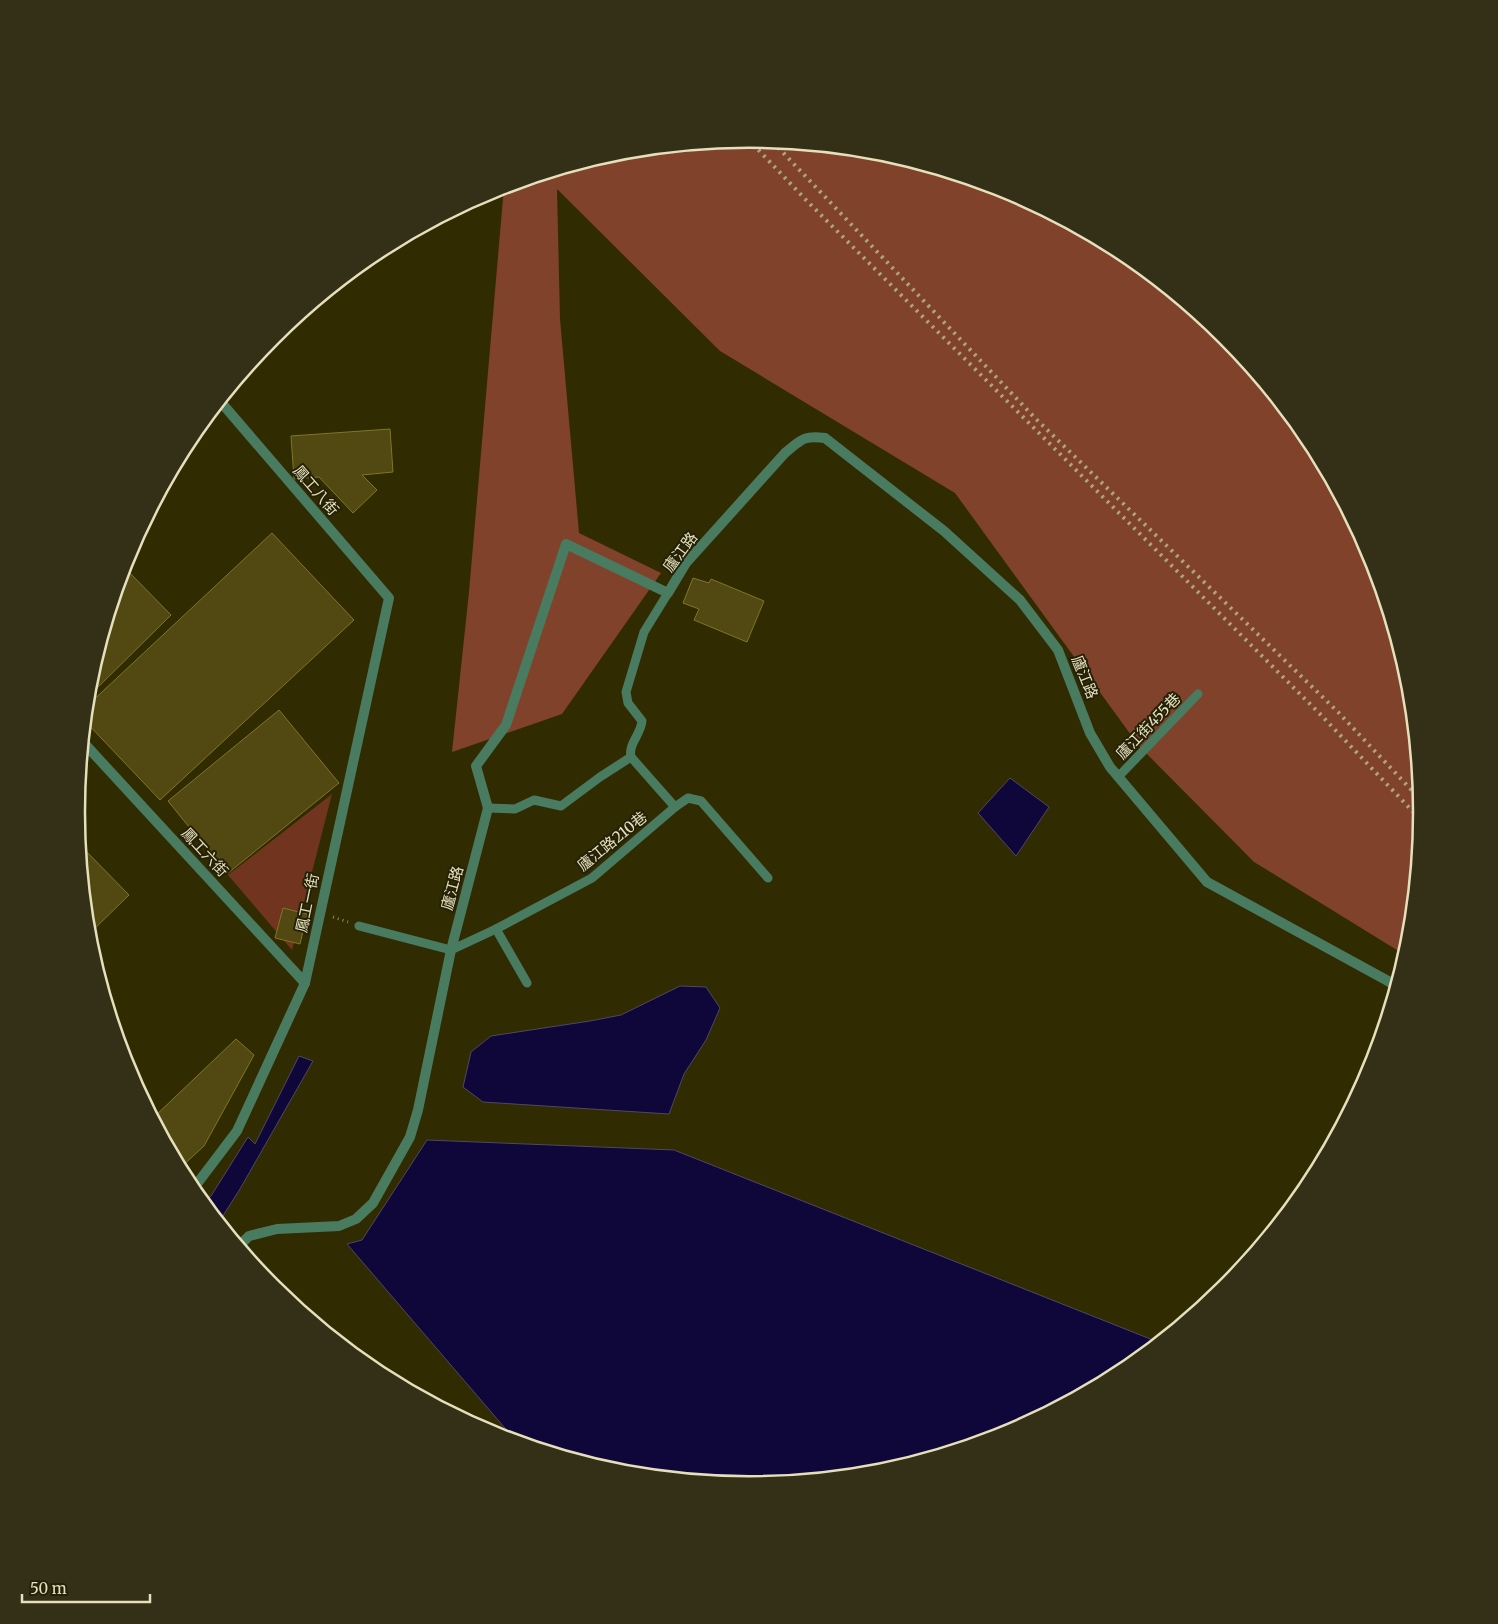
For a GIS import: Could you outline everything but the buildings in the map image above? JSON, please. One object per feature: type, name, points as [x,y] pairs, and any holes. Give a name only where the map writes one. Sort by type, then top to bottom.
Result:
[{"type":"street","name":"鳳工八街","points":[[224,406],[390,598]]},
{"type":"street","name":"廬江路","points":[[243,1242],[249,1236],[277,1229],[339,1226],[356,1219],[373,1203],[410,1138],[418,1110],[451,950],[488,808],[476,766],[506,725],[566,544],[668,593],[686,563],[785,453],[801,439],[812,436],[825,438],[944,531],[1020,600],[1058,650],[1090,732],[1110,767],[1207,882],[1390,983]]},
{"type":"street","name":"鳳工一街","points":[[198,1183],[237,1131],[305,983],[390,598]]},
{"type":"street","name":"鳳工六街","points":[[88,748],[305,983]]},
{"type":"lane","points":[[668,593],[644,632],[626,692],[628,703],[642,721],[642,726],[630,751],[631,757],[675,807],[688,798],[701,801],[768,878]]},
{"type":"lane","name":"廬江街455巷","points":[[1118,777],[1198,694]]},
{"type":"lane","points":[[488,808],[515,810],[534,800],[561,806],[631,757]]},
{"type":"lane","name":"廬江路210巷","points":[[451,950],[496,929],[592,878],[675,807]]},
{"type":"lane","points":[[359,926],[451,950]]},
{"type":"lane","points":[[496,929],[527,983]]},
{"type":"path","points":[[320,913],[359,926]]},
{"type":"shaded area","points":[[706,149],[792,149],[836,154],[879,161],[962,183],[1043,216],[1118,260],[1153,285],[1219,342],[1248,374],[1276,408],[1324,480],[1345,518],[1378,599],[1400,682],[1407,725],[1412,769],[1412,855],[1398,951],[1254,862],[1139,746],[955,493],[720,351],[557,189],[560,319],[579,533],[661,573],[562,714],[452,752],[469,592],[503,196],[536,183],[619,161]]},
{"type":"shaded area","points":[[1010,778],[1049,807],[1016,856],[978,813]]},
{"type":"shaded area","points":[[332,794],[292,950],[228,875]]},
{"type":"shaded area","points":[[680,986],[706,987],[720,1008],[706,1040],[684,1074],[669,1114],[483,1102],[463,1087],[471,1052],[491,1036],[621,1015]]},
{"type":"shaded area","points":[[299,1056],[313,1061],[222,1217],[209,1198],[248,1137],[255,1144]]},
{"type":"shaded area","points":[[427,1140],[674,1150],[1152,1340],[1118,1364],[1043,1408],[962,1441],[921,1453],[879,1463],[792,1475],[706,1475],[662,1470],[619,1463],[577,1453],[536,1441],[506,1429],[347,1244],[362,1240]]},
{"type":"railway","points":[[757,148],[807,201],[1320,714],[1413,812]]},
{"type":"railway","points":[[779,149],[1034,417],[1338,712],[1413,791]]}]
